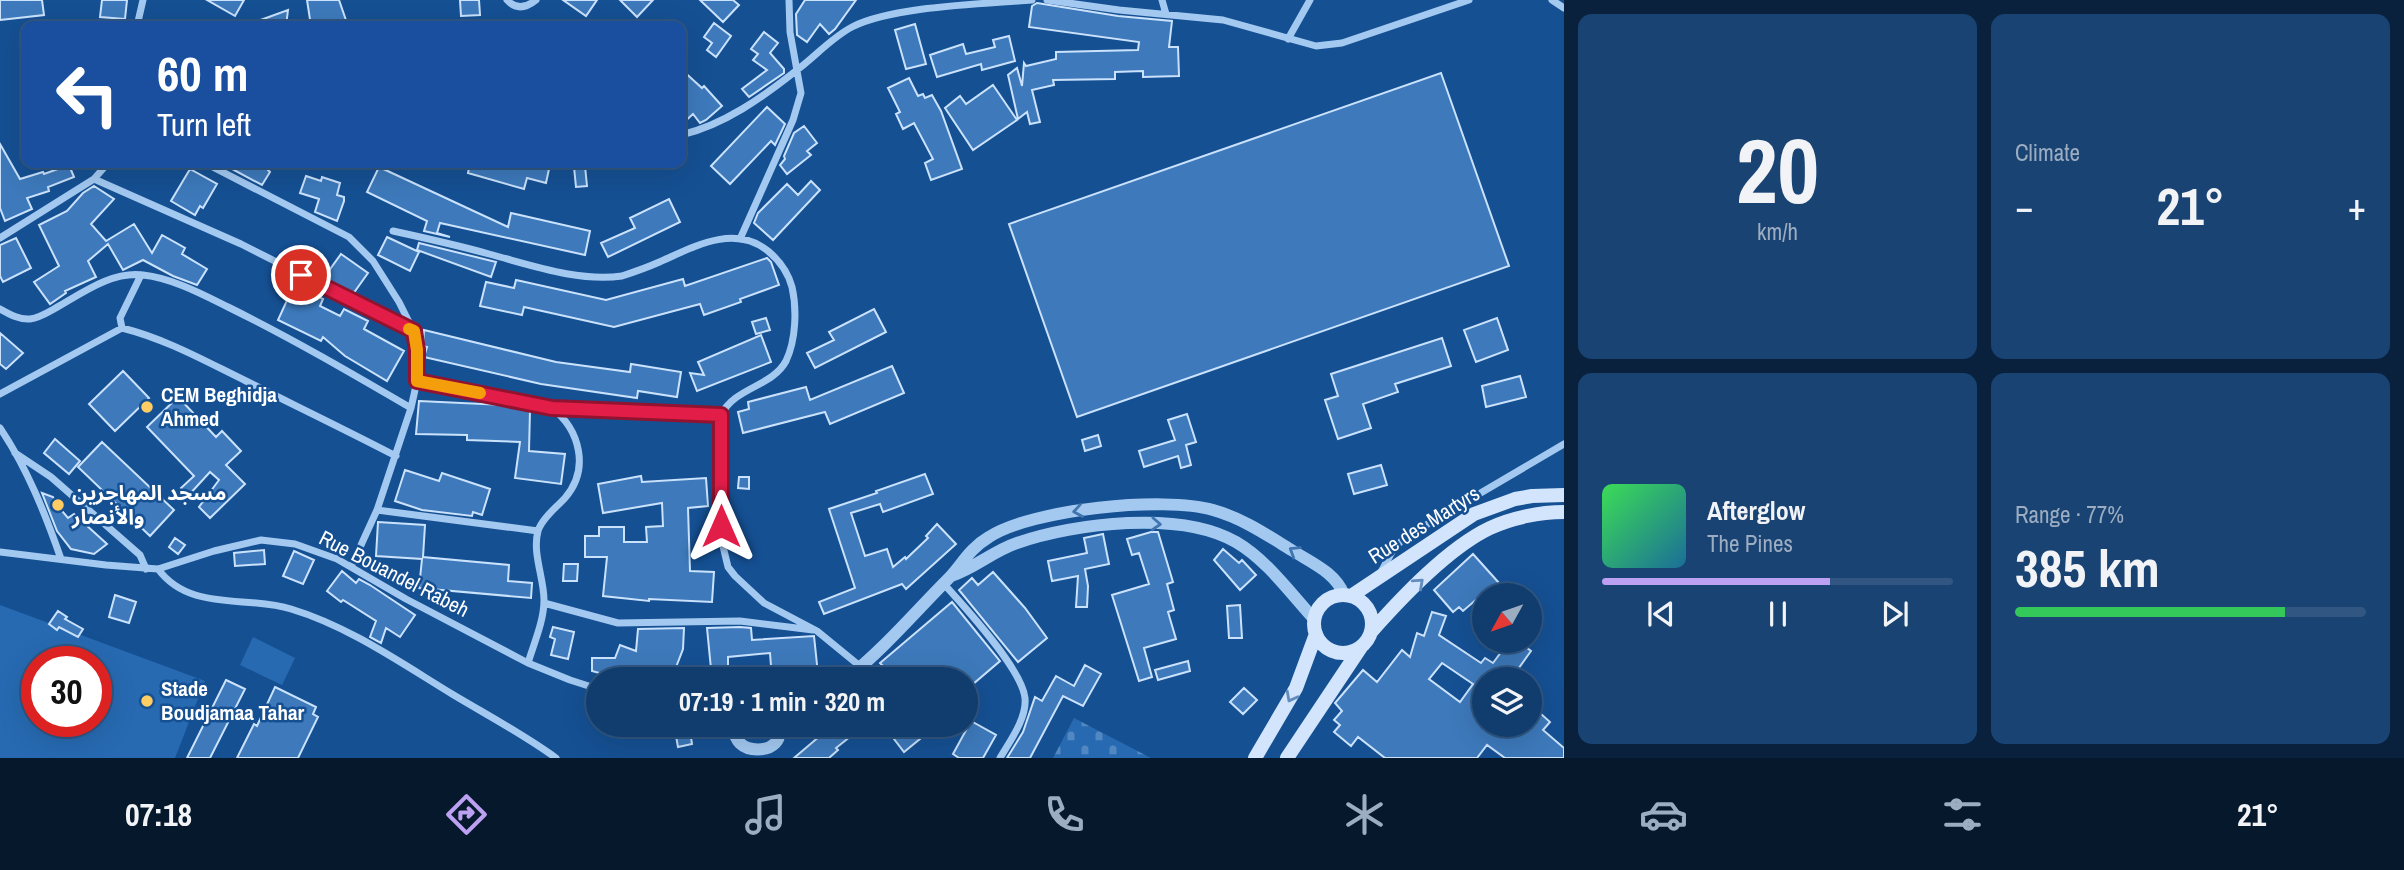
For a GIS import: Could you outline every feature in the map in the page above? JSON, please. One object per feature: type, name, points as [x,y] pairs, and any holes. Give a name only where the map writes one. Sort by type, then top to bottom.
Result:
[{"type":"main road","name":"Rue des Martyrs","points":[[1347,595],[1378,579],[1474,514],[1515,499],[1564,495]]},
{"type":"main road","name":"Rue des Martyrs","points":[[1371,632],[1403,597],[1469,540],[1490,527],[1535,515],[1564,512]]},
{"type":"main road","points":[[1255,758],[1296,688],[1323,603],[1331,597],[1347,595],[1359,599],[1371,613],[1371,632],[1287,758]]},
{"type":"main road","points":[[1315,627],[1325,646],[1334,651],[1343,653],[1361,647]]},
{"type":"street","points":[[139,21],[144,0]]},
{"type":"street","points":[[506,0],[519,7],[536,0]]},
{"type":"street","points":[[740,239],[799,103],[801,93],[790,32],[789,0]]},
{"type":"street","points":[[686,134],[719,122],[750,103],[797,70],[840,34],[869,20],[938,8],[1032,0]]},
{"type":"street","points":[[1047,0],[1223,20],[1316,46],[1342,43],[1469,0]]},
{"type":"street","points":[[1162,0],[1166,13]]},
{"type":"street","points":[[1288,39],[1310,0]]},
{"type":"street","points":[[1552,0],[1564,8]]},
{"type":"street","points":[[0,238],[94,179],[104,168]]},
{"type":"street","points":[[215,168],[349,237],[373,261],[414,331],[417,381],[411,408],[377,510],[351,567]]},
{"type":"street","points":[[94,179],[241,244],[414,331]]},
{"type":"street","points":[[393,231],[555,271],[608,278],[633,272],[712,240],[740,239],[761,246],[783,267],[790,281],[795,300],[791,346],[782,367],[775,374],[736,396],[721,415],[722,542],[728,567],[764,603],[817,631],[861,667],[947,580],[959,563],[990,536],[1013,526],[1111,506],[1174,503],[1212,509],[1235,517],[1325,571],[1347,595]]},
{"type":"street","points":[[122,328],[120,318],[141,275]]},
{"type":"street","points":[[0,309],[22,319],[38,317],[93,287],[118,277],[141,275],[181,286],[243,314],[411,408]]},
{"type":"street","points":[[0,394],[122,328],[147,334],[179,348],[396,456]]},
{"type":"street","points":[[417,381],[552,408],[721,415]]},
{"type":"street","points":[[528,663],[544,603],[538,531],[573,487],[580,466],[577,442],[572,430],[552,408]]},
{"type":"street","points":[[0,428],[15,453],[48,523],[61,559]]},
{"type":"street","points":[[1378,579],[1393,550],[1404,538],[1564,444]]},
{"type":"street","points":[[15,453],[51,477],[140,555],[146,569]]},
{"type":"street","points":[[377,510],[538,531]]},
{"type":"street","points":[[947,580],[997,552],[1039,537],[1091,526],[1156,523],[1196,528],[1236,542],[1271,572],[1315,627]]},
{"type":"street","name":"Rue Bouandel Rabeh","points":[[0,552],[158,569],[214,551],[261,540],[295,544],[337,559],[406,599],[528,663],[586,685]]},
{"type":"street","points":[[158,569],[167,582],[192,595],[208,599],[271,604],[321,620],[526,736],[556,758]]},
{"type":"street","points":[[947,580],[1017,675],[1022,688],[1025,699],[1023,712],[1000,758]]},
{"type":"street","points":[[544,603],[618,623],[740,621],[817,631]]},
{"type":"street","points":[[735,739],[744,755],[756,757],[775,753]]},
{"type":"green space","name":"Stade Boudjamaa Tahar","points":[[0,605],[111,646],[21,646],[21,737],[112,737],[112,647],[205,681],[175,758],[0,758]]},
{"type":"green space","points":[[253,637],[295,658],[282,685],[240,665]]},
{"type":"green space","points":[[1074,718],[1151,758],[1053,758]]},
{"type":"building","points":[[0,0],[42,0],[44,15],[0,20]]},
{"type":"building","points":[[102,0],[127,0],[125,19],[100,17]]},
{"type":"building","points":[[207,0],[244,0],[235,16]]},
{"type":"building","points":[[307,0],[339,0],[346,21],[310,21]]},
{"type":"building","points":[[460,0],[479,0],[480,15],[461,16]]},
{"type":"building","points":[[563,0],[597,0],[586,16]]},
{"type":"building","points":[[620,0],[653,0],[637,17]]},
{"type":"building","points":[[700,0],[733,0],[739,5],[723,22]]},
{"type":"building","points":[[805,0],[856,0],[835,29],[829,34],[820,24],[807,42],[797,35],[796,14]]},
{"type":"building","points":[[1037,3],[1118,16],[1172,21],[1169,47],[1178,47],[1179,76],[1143,77],[1143,71],[1115,72],[1115,79],[1053,80],[1054,85],[1032,90],[1040,122],[1030,124],[1027,112],[1018,119],[1008,75],[1017,68],[1022,86],[1024,63],[1026,66],[1056,59],[1056,52],[1138,50],[1139,42],[1029,27],[1032,6]]},
{"type":"building","points":[[288,10],[287,21],[258,21]]},
{"type":"building","points":[[714,23],[731,36],[716,57],[707,50],[712,43],[704,37]]},
{"type":"building","points":[[915,24],[926,64],[906,69],[895,30]]},
{"type":"building","points":[[764,32],[778,43],[770,53],[784,69],[784,73],[749,97],[742,89],[767,70],[753,60],[758,54],[751,49]]},
{"type":"building","points":[[1009,36],[1015,61],[982,70],[981,64],[937,77],[930,55],[963,44],[966,54],[995,47],[993,40]]},
{"type":"building","points":[[1441,73],[1509,266],[1077,417],[1009,224]]},
{"type":"building","points":[[686,74],[702,88],[704,86],[722,106],[700,123],[693,114],[686,120]]},
{"type":"building","points":[[909,78],[918,96],[923,94],[925,98],[932,95],[941,111],[962,169],[931,180],[925,163],[933,159],[914,123],[903,129],[896,114],[900,112],[888,88]]},
{"type":"building","points":[[993,85],[1017,120],[973,150],[945,108],[960,96],[966,104]]},
{"type":"building","points":[[767,107],[785,124],[775,145],[771,141],[730,184],[711,166]]},
{"type":"building","points":[[804,126],[817,143],[807,151],[811,155],[787,174],[780,165],[785,159],[794,133]]},
{"type":"building","points":[[0,144],[20,179],[70,168],[74,177],[48,187],[49,191],[27,198],[32,209],[5,221],[0,208]]},
{"type":"building","points":[[230,168],[269,168],[270,172],[262,185]]},
{"type":"building","points":[[379,168],[381,168],[508,227],[511,213],[590,231],[585,255],[440,223],[437,233],[450,237],[424,231],[427,221],[367,192]]},
{"type":"building","points":[[469,168],[549,169],[546,183],[527,178],[524,189],[468,173]]},
{"type":"building","points":[[574,168],[585,168],[587,186],[576,187]]},
{"type":"building","points":[[190,169],[217,184],[203,208],[200,206],[195,215],[171,201]]},
{"type":"building","points":[[306,176],[321,181],[322,177],[340,183],[337,195],[344,197],[344,201],[337,221],[315,212],[319,199],[300,193]]},
{"type":"building","points":[[811,181],[820,190],[773,240],[754,223],[758,213],[787,184],[798,195]]},
{"type":"building","points":[[94,186],[114,199],[91,224],[106,241],[134,224],[152,253],[162,235],[185,248],[182,254],[207,269],[197,285],[143,260],[123,270],[108,244],[88,261],[96,277],[65,291],[66,293],[50,304],[34,282],[59,266],[39,225],[67,211],[83,193]]},
{"type":"building","points":[[669,199],[680,222],[608,257],[601,243],[635,228],[630,218]]},
{"type":"building","points":[[387,237],[419,252],[410,271],[378,255]]},
{"type":"building","points":[[16,238],[31,268],[3,282],[0,276],[0,245]]},
{"type":"building","points":[[419,243],[496,262],[491,277],[417,250]]},
{"type":"building","points":[[341,254],[368,273],[353,294],[323,279]]},
{"type":"building","points":[[767,258],[779,285],[704,315],[700,304],[614,327],[524,307],[522,315],[480,306],[486,282],[514,288],[516,280],[606,300],[683,279],[685,286]]},
{"type":"building","points":[[294,285],[323,299],[320,306],[340,316],[344,309],[368,321],[364,329],[404,351],[387,381],[345,356],[323,337],[321,341],[278,320]]},
{"type":"building","points":[[874,309],[886,332],[815,368],[807,353],[834,340],[829,332]]},
{"type":"building","points":[[766,318],[770,330],[756,334],[752,322]]},
{"type":"building","points":[[1497,318],[1508,350],[1476,362],[1464,330]]},
{"type":"building","points":[[424,330],[556,362],[630,372],[631,364],[681,372],[677,397],[638,391],[637,398],[541,384],[424,357],[427,347],[423,346]]},
{"type":"building","points":[[0,333],[23,353],[6,369],[0,364]]},
{"type":"building","points":[[761,335],[771,362],[697,391],[690,373],[704,375],[698,362]]},
{"type":"building","points":[[1442,338],[1451,366],[1395,384],[1398,392],[1363,404],[1371,428],[1338,439],[1325,400],[1338,396],[1331,374]]},
{"type":"building","points":[[892,366],[904,393],[830,424],[825,412],[743,433],[738,412],[749,409],[748,402],[806,387],[810,400]]},
{"type":"building","points":[[123,371],[149,398],[115,431],[89,404]]},
{"type":"building","points":[[1520,376],[1526,397],[1486,407],[1482,386]]},
{"type":"building","points":[[178,397],[216,437],[222,431],[241,451],[226,465],[245,484],[210,518],[199,507],[219,480],[210,472],[188,496],[181,488],[194,476],[147,427]]},
{"type":"building","points":[[419,401],[504,405],[530,410],[529,451],[565,454],[561,484],[515,478],[520,442],[467,440],[467,435],[416,434]]},
{"type":"building","points":[[1187,414],[1196,442],[1186,445],[1191,465],[1181,468],[1178,456],[1144,467],[1139,451],[1175,440],[1168,420]]},
{"type":"building","points":[[1098,435],[1101,446],[1085,451],[1082,440]]},
{"type":"building","points":[[55,439],[80,461],[69,474],[44,453]]},
{"type":"building","points":[[102,442],[174,510],[150,536],[78,467]]},
{"type":"building","points":[[1381,465],[1387,485],[1354,494],[1348,474]]},
{"type":"building","points":[[405,470],[439,481],[442,473],[490,489],[482,515],[473,512],[472,516],[422,510],[395,501]]},
{"type":"building","points":[[925,474],[933,494],[883,512],[880,504],[851,513],[865,556],[887,549],[893,567],[905,557],[906,559],[928,538],[926,536],[937,524],[956,544],[906,589],[902,584],[824,614],[819,602],[855,588],[829,509]]},
{"type":"building","points":[[641,476],[642,482],[706,478],[708,506],[688,508],[690,571],[714,572],[712,602],[649,601],[603,596],[607,557],[585,557],[585,536],[599,536],[599,527],[624,527],[624,542],[647,542],[646,527],[663,526],[662,503],[603,513],[598,484]]},
{"type":"building","points":[[739,477],[749,477],[749,489],[738,488]]},
{"type":"building","points":[[42,493],[53,497],[68,518],[74,514],[107,544],[94,554],[71,549],[57,531]]},
{"type":"building","points":[[378,522],[425,525],[423,557],[509,565],[508,581],[532,583],[531,598],[419,588],[422,559],[376,556]]},
{"type":"building","points":[[1158,532],[1173,582],[1167,584],[1174,610],[1168,612],[1176,639],[1144,648],[1152,677],[1139,681],[1112,595],[1149,584],[1139,553],[1132,555],[1127,539]]},
{"type":"building","points":[[1103,534],[1109,564],[1085,569],[1088,586],[1087,607],[1076,607],[1078,576],[1052,581],[1048,561],[1087,553],[1084,538]]},
{"type":"building","points":[[175,538],[185,545],[178,554],[169,547]]},
{"type":"building","points":[[1223,549],[1239,563],[1242,560],[1256,575],[1240,590],[1214,560]]},
{"type":"building","points":[[264,550],[265,564],[235,566],[234,553]]},
{"type":"building","points":[[294,551],[314,560],[303,584],[283,576]]},
{"type":"building","points":[[1473,554],[1499,583],[1472,583],[1472,603],[1463,611],[1459,607],[1453,612],[1434,590]]},
{"type":"building","points":[[564,564],[578,564],[577,581],[563,581]]},
{"type":"building","points":[[342,571],[356,583],[359,579],[415,615],[400,637],[386,628],[381,643],[370,637],[376,621],[327,591]]},
{"type":"building","points":[[993,572],[1047,638],[1018,662],[959,590],[972,578],[978,585]]},
{"type":"building","points":[[115,595],[136,602],[129,623],[109,617]]},
{"type":"building","points":[[952,602],[1000,661],[978,680],[978,667],[884,667],[880,663]]},
{"type":"building","points":[[1240,605],[1242,638],[1229,638],[1227,606]]},
{"type":"building","points":[[58,611],[67,617],[65,619],[83,629],[78,637],[59,627],[57,630],[49,624]]},
{"type":"building","points":[[1432,612],[1446,616],[1439,635],[1481,663],[1485,658],[1493,663],[1500,653],[1530,653],[1520,667],[1472,667],[1472,683],[1442,663],[1429,679],[1460,702],[1472,685],[1472,737],[1542,737],[1542,715],[1550,722],[1543,730],[1564,748],[1564,758],[1505,758],[1487,745],[1477,758],[1385,758],[1358,737],[1351,746],[1334,732],[1340,725],[1334,720],[1342,711],[1335,703],[1363,670],[1377,682],[1402,650],[1410,657],[1417,633],[1424,636]]},
{"type":"building","points":[[553,627],[574,632],[568,659],[551,655],[555,639],[550,637]]},
{"type":"building","points":[[684,628],[683,649],[676,667],[592,667],[592,658],[615,658],[620,645],[636,651],[638,629]]},
{"type":"building","points":[[707,628],[751,628],[752,640],[814,636],[817,667],[771,667],[770,653],[728,657],[728,667],[711,667]]},
{"type":"building","points":[[1188,661],[1190,671],[1158,680],[1155,670]]},
{"type":"building","points":[[1085,665],[1101,674],[1083,706],[1063,696],[1030,758],[1007,758],[1023,732],[1035,697],[1042,701],[1056,676],[1074,686]]},
{"type":"building","points":[[226,680],[245,689],[210,758],[187,758]]},
{"type":"building","points":[[275,687],[316,707],[313,714],[318,717],[298,758],[237,758],[254,724],[257,726]]},
{"type":"building","points":[[1244,688],[1257,700],[1243,714],[1230,702]]},
{"type":"building","points":[[978,725],[996,735],[983,758],[959,758],[953,754],[962,737],[978,737]]},
{"type":"building","points":[[676,737],[691,737],[692,744],[678,747]]},
{"type":"building","points":[[819,737],[850,737],[829,758],[794,758]]},
{"type":"building","points":[[897,737],[922,737],[904,752],[894,739]]},
{"type":"slow traffic","points":[[409,329],[414,331],[417,350],[417,381],[480,393]]},
{"type":"place","name":"CEM Beghidja Ahmed","points":[[147,407]]},
{"type":"place","name":"مسجد المهاجرين والأنصار","points":[[58,505]]},
{"type":"place","name":"Stade Boudjamaa Tahar","points":[[147,701]]},
{"type":"route","points":[[301,275],[414,331],[417,381],[552,408],[721,415],[721,526]]}]
